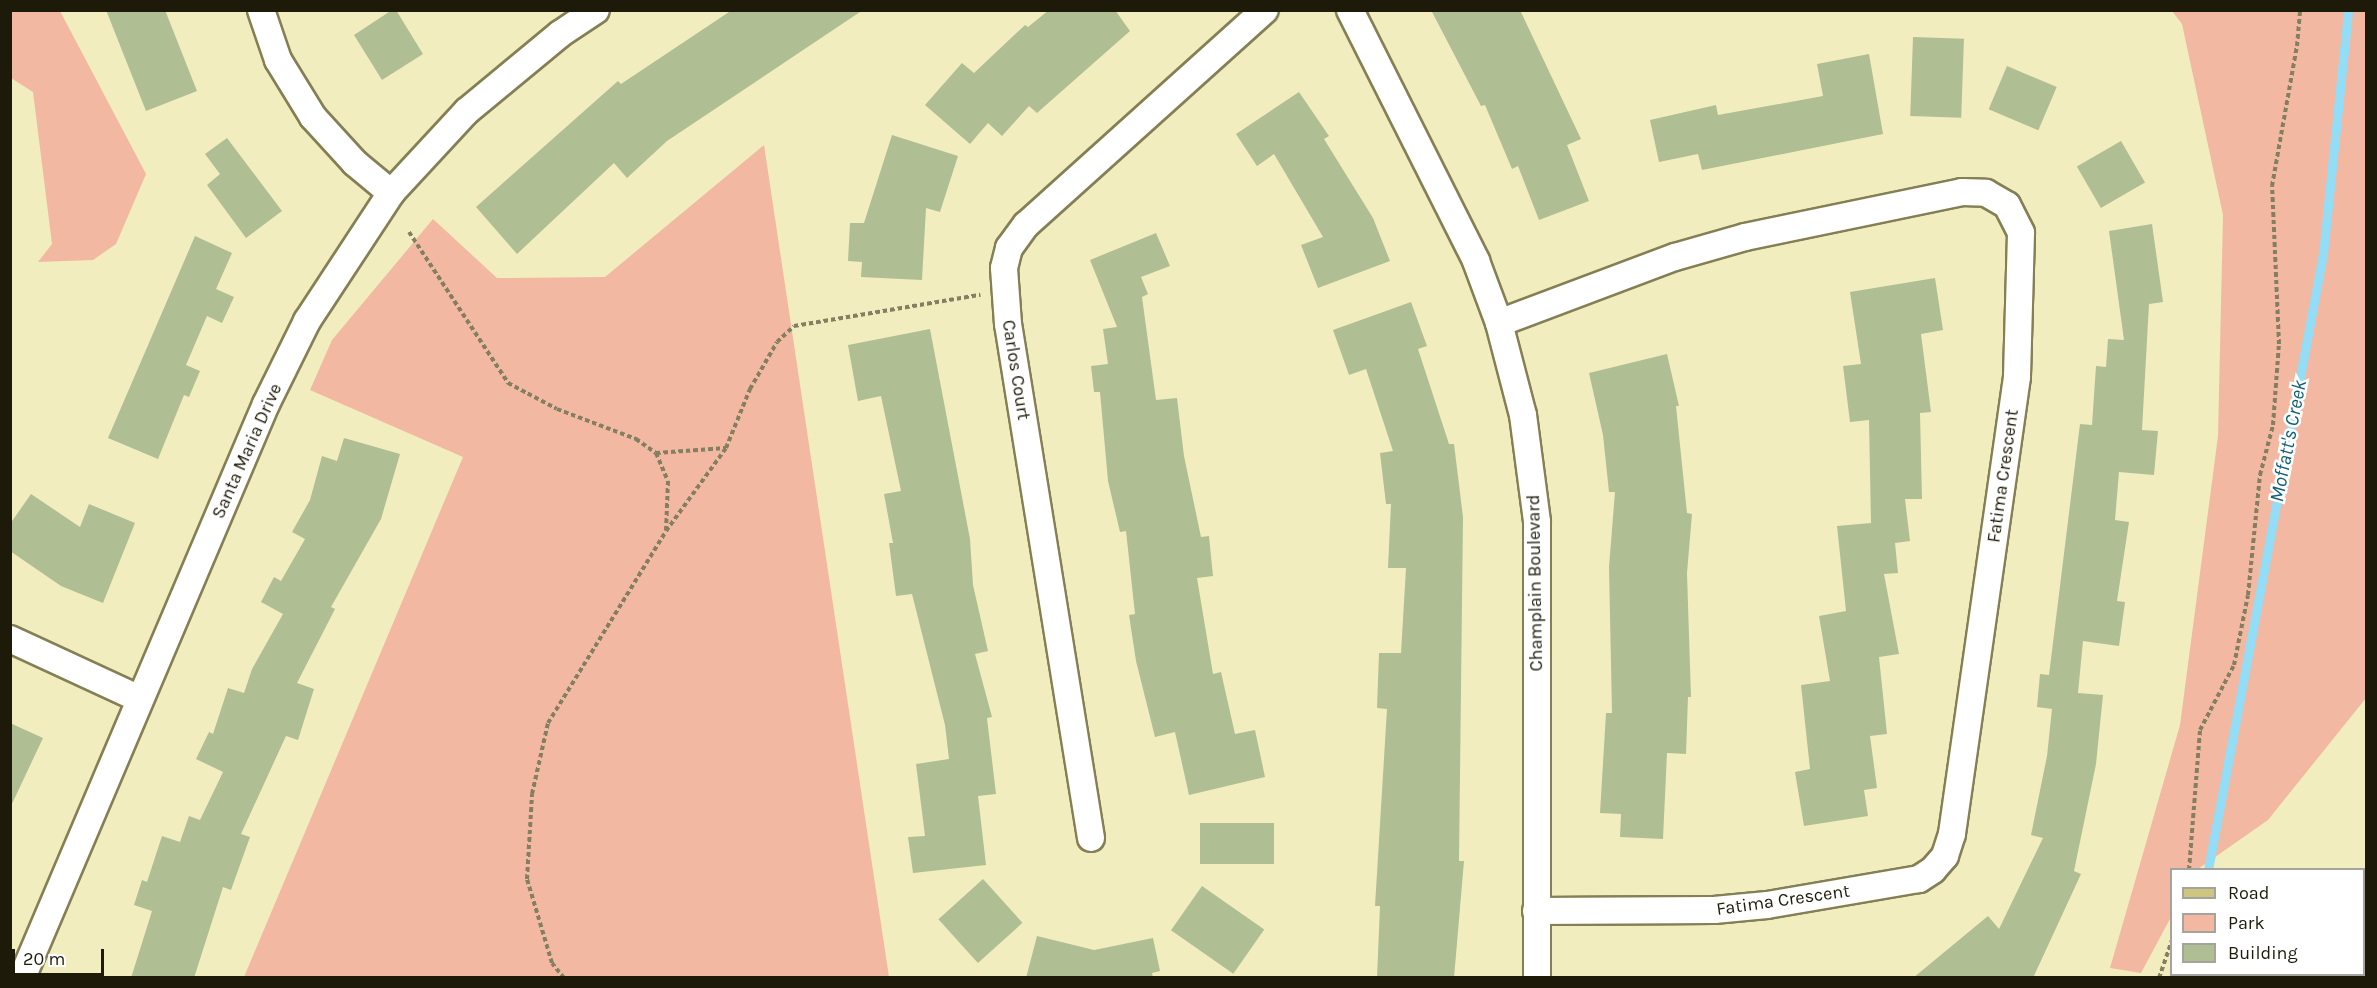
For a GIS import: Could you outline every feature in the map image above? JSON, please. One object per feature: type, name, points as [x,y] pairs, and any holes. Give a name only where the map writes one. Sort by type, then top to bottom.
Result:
[{"type":"street","points":[[261,10],[278,60],[313,117],[355,163],[392,193]]},
{"type":"street","name":"Santa Maria Drive","points":[[22,978],[266,404],[307,321],[392,193],[467,111],[560,34],[596,10]]},
{"type":"street","name":"Carlos Court","points":[[1091,838],[1004,291],[1009,248],[1026,225],[1265,10]]},
{"type":"street","name":"Champlain Boulevard","points":[[1350,10],[1476,261],[1499,323],[1523,414],[1537,522],[1537,978]]},
{"type":"street","name":"Fatima Crescent","points":[[1499,323],[1675,257],[1745,237],[1962,192],[1986,194],[2007,205],[2021,233],[2018,377],[1952,834],[1945,856],[1933,870],[1919,879],[1767,905],[1714,910],[1536,911]]},
{"type":"street","points":[[10,639],[140,699]]},
{"type":"path","points":[[2189,868],[2200,730],[2234,665],[2248,596],[2260,475],[2273,425],[2279,344],[2272,186],[2297,46],[2300,10]]},
{"type":"path","points":[[409,232],[508,383],[557,409],[636,439],[656,453],[669,481],[666,531]]},
{"type":"path","points":[[564,978],[552,963],[527,879],[536,762],[548,723],[666,531],[726,448],[750,389],[777,342],[794,326],[1004,291]]},
{"type":"path","points":[[656,453],[726,448]]},
{"type":"path","points":[[2160,978],[2170,946]]},
{"type":"green space","points":[[10,11],[60,11],[146,174],[116,244],[93,260],[38,262],[52,244],[33,92],[11,78]]},
{"type":"green space","points":[[2172,11],[2366,11],[2366,698],[2268,820],[2199,868],[2170,868],[2170,919],[2141,973],[2110,968],[2180,725],[2218,436],[2223,215],[2182,24]]},
{"type":"green space","points":[[764,145],[889,977],[244,977],[463,457],[310,390],[332,340],[433,219],[497,278],[605,277]]},
{"type":"building","points":[[106,10],[165,10],[197,91],[146,111]]},
{"type":"building","points":[[392,10],[396,10],[423,54],[382,80],[354,35]]},
{"type":"building","points":[[732,10],[863,10],[667,141],[627,178],[614,163],[517,254],[476,207],[618,81],[621,84]]},
{"type":"building","points":[[1049,10],[1115,10],[1130,31],[1037,113],[1029,106],[1002,136],[988,123],[970,144],[925,105],[962,63],[974,73],[1025,25],[1028,27]]},
{"type":"building","points":[[1431,10],[1520,10],[1581,139],[1567,145],[1589,201],[1539,220],[1518,166],[1512,169],[1485,105],[1481,106]]},
{"type":"building","points":[[1913,37],[1964,39],[1961,118],[1910,116]]},
{"type":"building","points":[[1869,54],[1883,134],[1702,170],[1698,154],[1659,162],[1650,120],[1716,105],[1718,115],[1823,96],[1817,64]]},
{"type":"building","points":[[2007,66],[2057,87],[2038,130],[1989,109]]},
{"type":"building","points":[[1299,92],[1329,136],[1324,139],[1373,218],[1390,261],[1318,288],[1301,245],[1323,237],[1274,154],[1257,166],[1236,134]]},
{"type":"building","points":[[892,135],[958,156],[940,212],[926,208],[922,280],[861,277],[862,262],[848,261],[850,223],[864,223]]},
{"type":"building","points":[[227,138],[282,211],[246,238],[207,185],[220,174],[205,154]]},
{"type":"building","points":[[2121,141],[2145,183],[2101,208],[2077,166]]},
{"type":"building","points":[[2152,224],[2163,302],[2149,304],[2142,430],[2158,431],[2154,475],[2119,472],[2115,520],[2129,522],[2117,601],[2125,602],[2119,646],[2083,641],[2078,693],[2103,695],[2096,764],[2074,871],[2081,874],[2033,978],[1913,978],[1988,916],[1999,929],[2043,838],[2031,835],[2047,756],[2052,709],[2037,707],[2040,674],[2049,675],[2080,424],[2092,425],[2096,366],[2106,367],[2108,339],[2124,340],[2109,231]]},
{"type":"building","points":[[1156,233],[1170,266],[1141,277],[1148,294],[1142,297],[1156,400],[1177,398],[1184,456],[1201,537],[1209,536],[1213,576],[1197,578],[1213,674],[1221,672],[1235,734],[1255,730],[1265,777],[1189,795],[1175,732],[1155,737],[1136,661],[1129,615],[1135,614],[1126,531],[1120,532],[1108,481],[1100,392],[1094,392],[1091,366],[1108,364],[1103,329],[1117,327],[1090,260]]},
{"type":"building","points":[[195,236],[232,253],[216,289],[234,297],[222,323],[207,316],[186,365],[200,371],[189,397],[184,395],[158,459],[108,438]]},
{"type":"building","points":[[1935,278],[1943,330],[1921,334],[1931,412],[1920,413],[1922,499],[1905,499],[1910,541],[1895,543],[1898,573],[1884,574],[1899,654],[1879,657],[1887,734],[1870,736],[1877,788],[1864,790],[1868,816],[1804,826],[1795,772],[1810,769],[1801,685],[1830,681],[1819,616],[1846,611],[1837,526],[1871,523],[1869,420],[1850,422],[1843,366],[1861,364],[1850,292]]},
{"type":"building","points":[[1411,302],[1427,346],[1418,349],[1449,444],[1454,444],[1463,517],[1459,861],[1464,861],[1454,978],[1377,978],[1380,906],[1375,906],[1387,709],[1377,708],[1379,653],[1401,653],[1406,568],[1388,568],[1391,504],[1386,504],[1380,453],[1393,451],[1366,369],[1349,375],[1333,330]]},
{"type":"building","points":[[930,329],[970,539],[973,585],[988,651],[975,654],[992,717],[987,718],[996,794],[978,796],[986,865],[913,873],[908,837],[925,836],[916,764],[949,759],[945,725],[912,594],[896,596],[889,543],[893,543],[884,494],[901,491],[881,396],[858,401],[848,345]]},
{"type":"building","points":[[1667,354],[1679,406],[1676,406],[1687,513],[1692,514],[1687,573],[1691,697],[1688,697],[1686,754],[1667,753],[1663,839],[1620,837],[1621,814],[1600,813],[1606,713],[1612,713],[1609,567],[1615,492],[1609,492],[1603,435],[1589,373]]},
{"type":"building","points":[[344,438],[400,454],[381,519],[331,607],[335,609],[297,683],[314,689],[298,740],[286,736],[241,834],[250,837],[231,890],[223,887],[194,978],[131,978],[152,911],[134,905],[142,880],[147,882],[162,836],[180,842],[189,816],[200,820],[223,772],[196,759],[209,732],[213,734],[228,688],[244,693],[252,669],[283,614],[261,602],[274,577],[281,581],[305,539],[292,532],[310,500],[322,456],[337,461]]},
{"type":"building","points":[[31,494],[80,527],[89,504],[135,523],[103,603],[61,586],[10,551],[10,524]]},
{"type":"building","points":[[10,723],[43,738],[10,808]]},
{"type":"building","points":[[1200,823],[1274,823],[1274,864],[1200,864]]},
{"type":"building","points":[[983,879],[1022,923],[978,963],[938,919]]},
{"type":"building","points":[[1202,886],[1264,930],[1233,974],[1171,930]]},
{"type":"building","points":[[1037,936],[1094,950],[1153,938],[1160,971],[1152,973],[1153,978],[1026,978]]},
{"type":"waterway","name":"Moffatt's Creek","points":[[2208,868],[2323,254],[2348,10]]}]
